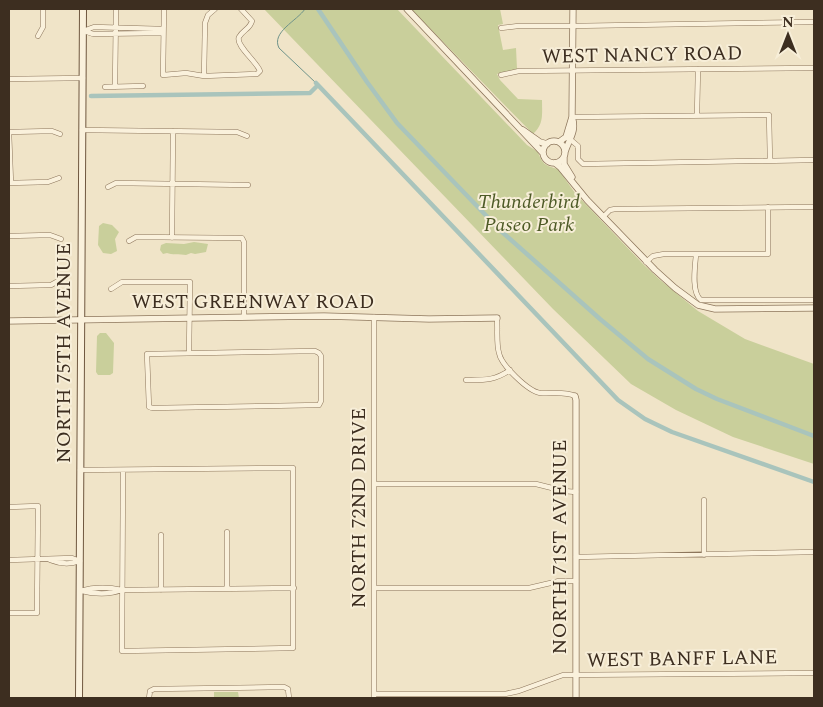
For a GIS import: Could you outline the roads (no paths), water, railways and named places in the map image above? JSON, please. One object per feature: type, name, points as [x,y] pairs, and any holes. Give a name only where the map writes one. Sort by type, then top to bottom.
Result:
[{"type":"main road","name":"NORTH 75TH AVENUE","points":[[79,698],[83,9]]},
{"type":"street","points":[[38,36],[43,27],[43,9]]},
{"type":"street","points":[[115,87],[116,9]]},
{"type":"street","points":[[164,9],[163,75],[186,74],[204,76],[257,74],[260,71],[258,65],[240,47],[238,42],[239,37],[251,25],[252,21],[241,9]]},
{"type":"street","points":[[204,76],[205,23],[208,15],[215,9]]},
{"type":"street","points":[[406,9],[521,129],[546,144]]},
{"type":"street","points":[[559,142],[566,137],[572,117],[573,9]]},
{"type":"street","points":[[501,28],[518,26],[814,22]]},
{"type":"street","points":[[83,31],[93,28],[144,28],[163,31]]},
{"type":"street","points":[[144,28],[144,34]]},
{"type":"street","points":[[83,31],[93,34],[144,34],[163,31]]},
{"type":"street","name":"WEST NANCY ROAD","points":[[501,75],[520,71],[814,68]]},
{"type":"street","points":[[697,116],[698,69]]},
{"type":"street","points":[[9,79],[83,78]]},
{"type":"street","points":[[105,87],[143,86]]},
{"type":"street","points":[[572,117],[769,115],[770,161]]},
{"type":"street","points":[[555,163],[560,161],[571,140],[574,124],[572,117]]},
{"type":"street","points":[[521,129],[525,136],[542,152],[548,162],[555,163],[560,167],[603,217],[646,262],[666,281],[698,305],[715,308],[814,308]]},
{"type":"street","points":[[82,130],[237,132],[247,136]]},
{"type":"street","points":[[59,178],[48,182],[10,183],[9,132],[52,131],[60,134]]},
{"type":"street","points":[[172,238],[173,131]]},
{"type":"street","points":[[571,140],[578,146],[578,158],[583,164],[814,160]]},
{"type":"street","points":[[542,152],[546,144],[552,141],[559,142],[563,146],[564,164],[576,186]]},
{"type":"street","points":[[108,187],[116,183],[248,185]]},
{"type":"street","points":[[646,262],[656,255],[768,254],[768,207]]},
{"type":"street","points":[[603,217],[610,210],[615,209],[814,207]]},
{"type":"street","points":[[9,236],[50,235],[61,238]]},
{"type":"street","points":[[128,242],[136,237],[242,238],[244,242],[244,317]]},
{"type":"street","points":[[696,255],[695,292],[698,298],[704,301],[814,300]]},
{"type":"street","points":[[9,286],[51,285],[60,280]]},
{"type":"street","points":[[112,289],[122,282],[190,282],[189,354]]},
{"type":"street","name":"WEST GREENWAY ROAD","points":[[9,321],[324,316],[498,318]]},
{"type":"street","name":"NORTH 72ND DRIVE","points":[[374,318],[374,696]]},
{"type":"street","points":[[498,318],[499,354],[501,360],[510,370],[536,392],[568,393],[575,396]]},
{"type":"street","points":[[319,352],[321,356],[321,401],[319,405],[149,407],[147,354],[189,354],[319,352]]},
{"type":"street","points":[[466,380],[492,380],[501,377],[510,370]]},
{"type":"street","name":"NORTH 71ST AVENUE","points":[[575,396],[576,698]]},
{"type":"street","points":[[80,470],[293,468],[293,648],[122,651],[123,470]]},
{"type":"street","points":[[374,484],[536,484],[576,492]]},
{"type":"street","points":[[704,500],[704,555]]},
{"type":"street","points":[[9,507],[38,506],[37,613],[9,613]]},
{"type":"street","points":[[227,589],[228,532]]},
{"type":"street","points":[[160,535],[161,590]]},
{"type":"street","points":[[576,557],[814,552]]},
{"type":"street","points":[[9,560],[72,558],[80,561]]},
{"type":"street","points":[[374,588],[529,588],[559,581],[576,581]]},
{"type":"street","points":[[80,591],[89,588],[161,590],[294,588]]},
{"type":"street","name":"WEST BANFF LANE","points":[[374,696],[506,694],[519,692],[563,675],[814,672]]},
{"type":"street","points":[[149,698],[150,690],[214,688],[288,689],[289,698]]},
{"type":"waterway","points":[[305,9],[286,27],[277,42],[279,48],[316,83]]},
{"type":"waterway","points":[[318,9],[397,123],[501,231],[600,319],[648,359],[696,389],[717,399],[814,436]]},
{"type":"waterway","points":[[316,83],[618,400],[645,419],[672,432],[814,482]]},
{"type":"waterway","points":[[91,96],[310,93],[318,85]]},
{"type":"park label","name":"Thunderbird Paseo Park","points":[[529,214]]}]
